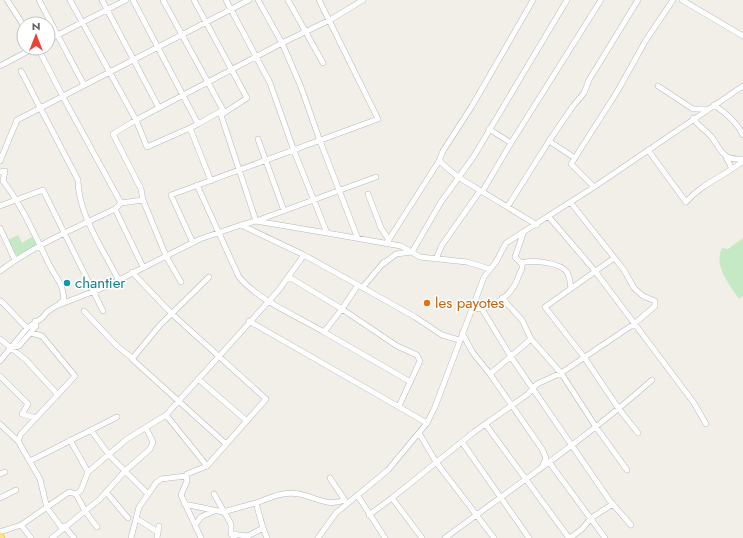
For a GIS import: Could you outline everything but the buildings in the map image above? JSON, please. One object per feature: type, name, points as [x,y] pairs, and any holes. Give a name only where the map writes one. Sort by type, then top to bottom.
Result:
[{"type":"street","points":[[7,0],[17,16]]},
{"type":"street","points":[[39,0],[84,85]]},
{"type":"street","points":[[70,0],[136,120],[147,147],[190,128],[247,98],[194,0]]},
{"type":"street","points":[[102,0],[159,108]]},
{"type":"street","points":[[58,35],[126,0]]},
{"type":"street","points":[[133,0],[198,124]]},
{"type":"street","points":[[163,0],[222,112],[238,171],[256,221]]},
{"type":"street","points":[[226,0],[270,83],[294,151],[327,233]]},
{"type":"street","points":[[0,161],[17,120],[249,0]]},
{"type":"street","points":[[258,0],[282,44],[301,87],[358,239]]},
{"type":"street","points":[[288,0],[323,63]]},
{"type":"street","points":[[193,242],[170,195],[294,151],[378,119],[319,0]]},
{"type":"street","points":[[181,282],[166,256],[143,200],[141,189],[113,134],[136,120],[306,31],[330,20],[356,2],[363,0]]},
{"type":"street","points":[[388,242],[439,161],[443,151],[472,106],[534,0]]},
{"type":"street","points":[[412,252],[458,177],[474,156],[568,0]]},
{"type":"street","points":[[436,259],[442,244],[481,191],[601,0]]},
{"type":"street","points":[[508,206],[549,141],[573,106],[584,93],[589,80],[638,0]]},
{"type":"street","points":[[594,188],[571,164],[616,92],[646,40],[673,0]]},
{"type":"street","points":[[682,0],[743,36]]},
{"type":"street","points":[[0,66],[19,56]]},
{"type":"street","points":[[42,56],[62,97],[121,203]]},
{"type":"street","points":[[22,71],[40,109],[78,180],[78,192],[89,221],[118,279]]},
{"type":"street","points":[[658,86],[692,109],[708,109]]},
{"type":"street","points":[[184,504],[223,512],[256,503],[273,496],[298,494],[325,503],[335,503],[346,502],[358,496],[388,470],[427,423],[484,277],[506,243],[594,188],[693,118],[743,86]]},
{"type":"street","points":[[714,105],[729,116],[740,127],[743,135]]},
{"type":"street","points":[[693,118],[713,139],[726,157],[732,169]]},
{"type":"street","points":[[190,128],[211,181]]},
{"type":"street","points":[[489,129],[511,143]]},
{"type":"street","points":[[258,139],[284,211]]},
{"type":"street","points":[[549,141],[575,158]]},
{"type":"street","points":[[648,150],[686,202],[692,194],[732,169],[743,160]]},
{"type":"street","points":[[726,157],[743,160]]},
{"type":"street","points":[[439,161],[458,177],[537,225]]},
{"type":"street","points":[[0,172],[5,171],[3,181],[18,200],[63,289],[64,300],[27,328],[0,361]]},
{"type":"street","points":[[56,306],[92,291],[219,231],[256,221],[376,177]]},
{"type":"street","points":[[197,186],[239,277],[244,284],[269,301],[409,381]]},
{"type":"street","points":[[0,206],[43,190],[103,311]]},
{"type":"street","points":[[368,194],[388,242]]},
{"type":"street","points":[[0,271],[15,260],[63,233],[115,209],[121,203],[143,200]]},
{"type":"street","points":[[369,514],[392,498],[462,442],[528,394],[532,388],[543,380],[561,373],[634,324],[655,306],[656,302],[654,300],[643,296],[634,288],[614,258],[571,203]]},
{"type":"street","points":[[115,209],[143,267]]},
{"type":"street","points":[[549,217],[595,271],[694,403],[706,424]]},
{"type":"street","points":[[256,221],[358,239],[388,242],[401,246],[417,256],[471,263],[490,269]]},
{"type":"street","points":[[241,225],[304,254],[415,317],[442,335],[459,340]]},
{"type":"street","points":[[0,228],[15,260]]},
{"type":"street","points":[[472,309],[482,309],[491,306],[512,291],[518,282],[522,268],[521,263],[515,257],[522,234]]},
{"type":"street","points":[[324,332],[361,286],[401,246]]},
{"type":"street","points":[[383,264],[396,254],[412,252]]},
{"type":"street","points":[[76,494],[81,490],[88,472],[110,455],[127,439],[166,415],[219,357],[249,321],[269,301],[289,277],[304,254]]},
{"type":"street","points":[[614,258],[545,307],[584,357],[619,409],[638,433]]},
{"type":"street","points":[[521,263],[539,260],[564,270],[569,276],[571,288]]},
{"type":"street","points":[[131,538],[139,507],[148,494],[161,480],[186,476],[187,474],[207,466],[266,399],[172,314],[132,272]]},
{"type":"street","points":[[132,358],[152,333],[209,277]]},
{"type":"street","points":[[289,277],[342,309],[397,346],[417,355],[420,361],[398,406]]},
{"type":"street","points":[[502,298],[522,320],[531,338],[561,373],[596,427],[627,470]]},
{"type":"street","points":[[0,300],[27,328]]},
{"type":"street","points":[[482,309],[511,357],[572,446],[613,504],[631,525]]},
{"type":"street","points":[[84,311],[116,345],[226,443]]},
{"type":"street","points":[[11,348],[17,347],[31,333],[36,326],[35,321]]},
{"type":"street","points":[[249,321],[427,423]]},
{"type":"street","points":[[18,441],[19,437],[35,418],[75,376],[42,336],[31,333]]},
{"type":"street","points":[[462,334],[473,353],[490,374],[544,453],[546,458],[543,465]]},
{"type":"street","points":[[490,374],[531,338]]},
{"type":"street","points":[[0,339],[26,360],[58,395]]},
{"type":"street","points":[[1,377],[28,404],[22,414],[35,418]]},
{"type":"street","points":[[198,379],[247,422]]},
{"type":"street","points":[[445,538],[543,465],[572,446],[619,409],[652,380]]},
{"type":"street","points":[[166,415],[207,466]]},
{"type":"street","points":[[30,462],[117,417]]},
{"type":"street","points":[[0,424],[18,441],[40,479],[47,508],[74,538]]},
{"type":"street","points":[[486,425],[524,479],[570,538],[582,529],[591,518],[613,504]]},
{"type":"street","points":[[52,538],[63,527],[99,500],[153,445],[146,428]]},
{"type":"street","points":[[91,430],[110,455],[148,494]]},
{"type":"street","points":[[419,433],[436,462],[494,538]]},
{"type":"street","points":[[70,440],[88,472]]},
{"type":"street","points":[[462,442],[529,538]]},
{"type":"street","points":[[549,462],[605,538]]},
{"type":"street","points":[[186,476],[187,481],[180,493],[201,538]]},
{"type":"street","points":[[330,478],[346,502]]},
{"type":"street","points":[[0,498],[16,490]]},
{"type":"street","points":[[0,532],[21,525],[69,492],[76,494],[85,511],[97,527]]},
{"type":"street","points":[[106,492],[128,518]]},
{"type":"street","points":[[214,494],[230,524],[232,536],[248,536],[263,528]]},
{"type":"street","points":[[358,496],[385,538]]},
{"type":"street","points":[[392,498],[422,538]]},
{"type":"street","points":[[318,538],[346,502]]},
{"type":"street","points":[[256,503],[267,538]]},
{"type":"street","points":[[195,525],[201,517],[214,511]]},
{"type":"street","points":[[137,519],[158,532]]},
{"type":"street","points":[[21,525],[31,538]]},
{"type":"street","points":[[157,538],[159,526]]},
{"type":"green space","points":[[18,235],[22,243],[32,237],[37,245],[17,256],[8,240]]},
{"type":"green space","points":[[743,238],[743,296],[739,299],[724,275],[721,268],[720,255],[722,248],[728,249]]},
{"type":"place","name":"chantier","points":[[67,283]]},
{"type":"place","name":"les payotes","points":[[427,303]]}]
